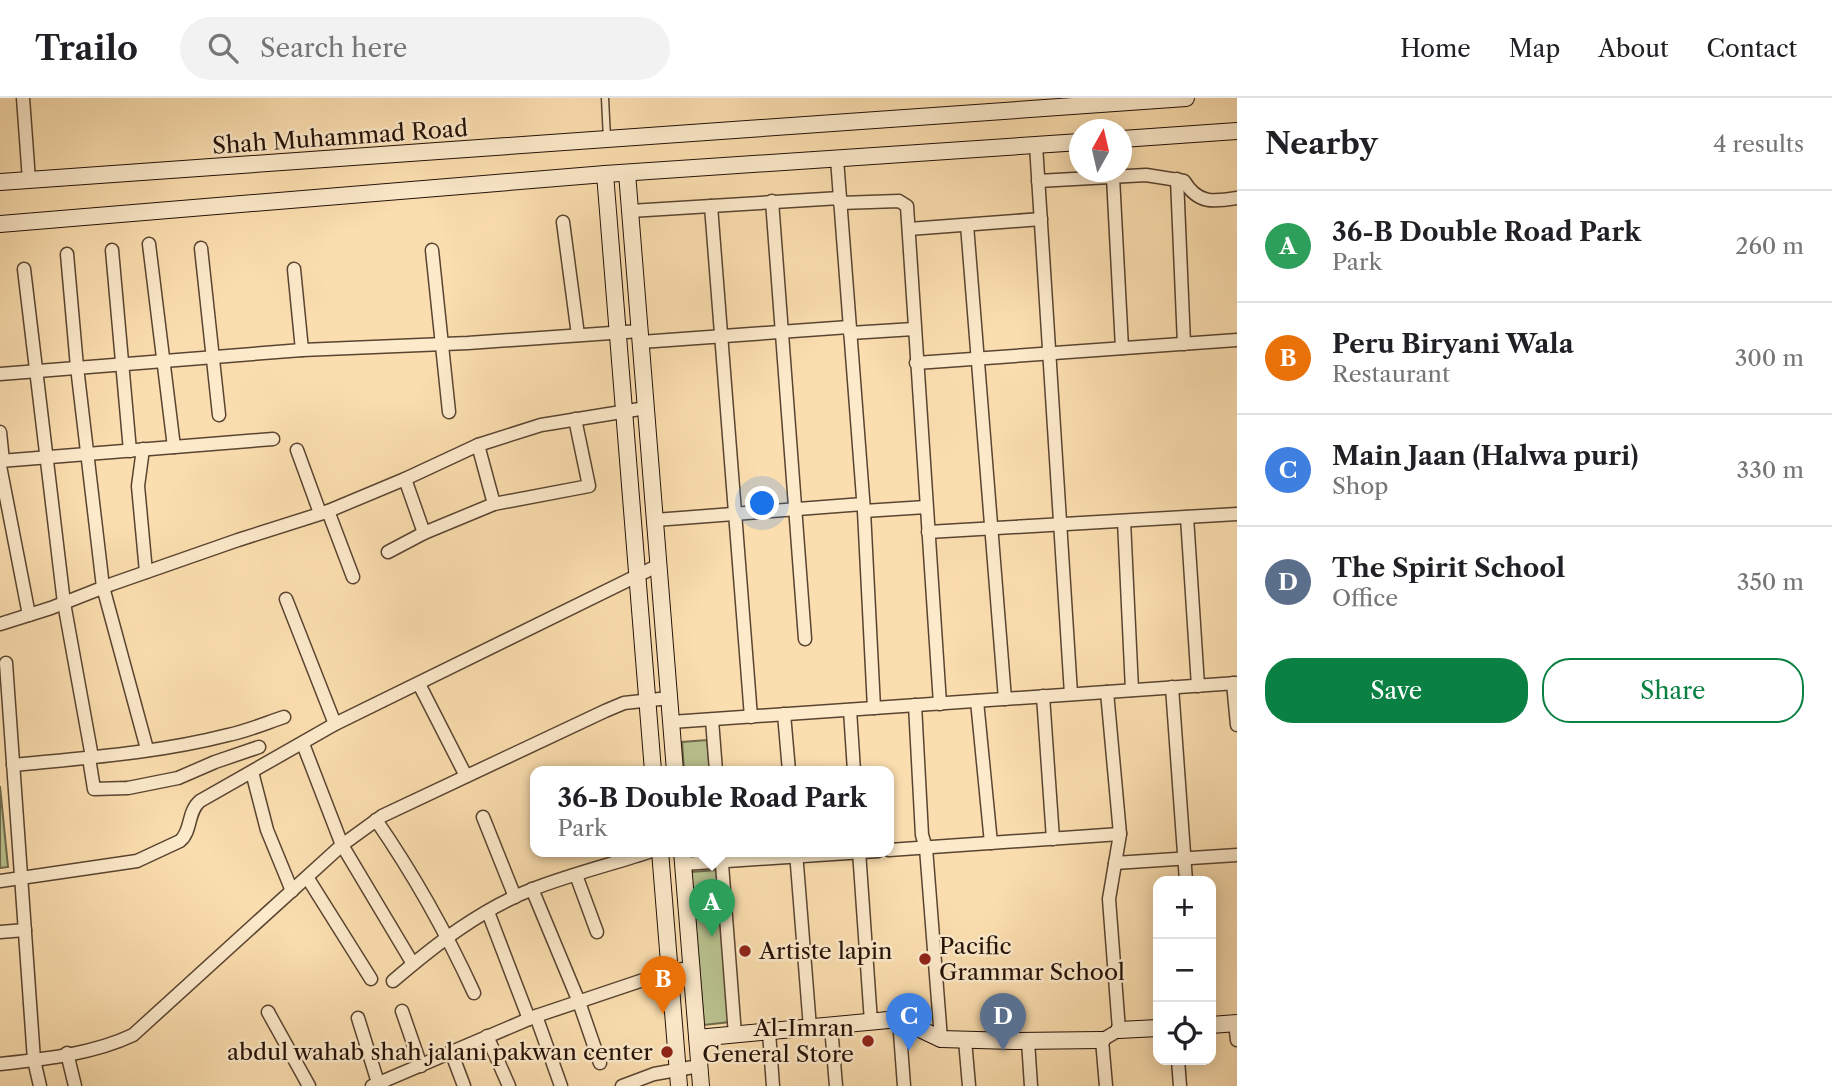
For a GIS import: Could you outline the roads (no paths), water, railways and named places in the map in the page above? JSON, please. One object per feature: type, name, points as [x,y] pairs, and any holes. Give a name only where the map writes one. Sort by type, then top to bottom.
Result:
[{"type":"street","points":[[23,98],[29,180]]},
{"type":"street","name":"Shah Muhammad Road","points":[[0,182],[1186,98]]},
{"type":"street","points":[[1132,138],[1237,131]]},
{"type":"street","points":[[0,224],[604,174],[1069,143]]},
{"type":"street","points":[[1036,145],[1071,694]]},
{"type":"street","points":[[837,159],[863,508],[874,708]]},
{"type":"street","points":[[627,173],[675,766]]},
{"type":"street","points":[[604,174],[653,766]]},
{"type":"street","points":[[1132,176],[1146,175],[1184,181],[1191,192],[1204,200],[1237,198]]},
{"type":"street","points":[[1038,181],[1069,179]]},
{"type":"street","points":[[1177,179],[1184,344]]},
{"type":"street","points":[[1113,182],[1122,348]]},
{"type":"street","points":[[630,211],[772,201],[903,202],[907,206],[940,704]]},
{"type":"street","points":[[772,201],[805,639]]},
{"type":"street","points":[[710,206],[751,717]]},
{"type":"street","points":[[909,229],[1041,219]]},
{"type":"street","points":[[563,222],[578,335]]},
{"type":"street","points":[[967,225],[1005,699]]},
{"type":"street","points":[[149,244],[174,447]]},
{"type":"street","points":[[201,248],[219,415]]},
{"type":"street","points":[[112,250],[122,364],[136,450],[146,572]]},
{"type":"street","points":[[432,250],[449,412]]},
{"type":"street","points":[[66,254],[103,587],[147,749]]},
{"type":"street","points":[[294,268],[302,350]]},
{"type":"street","points":[[24,269],[64,603],[94,789],[121,786],[128,788],[178,778],[259,747]]},
{"type":"street","points":[[0,374],[302,350],[617,332],[640,336],[722,337],[781,332],[915,329]]},
{"type":"street","points":[[916,363],[1237,340]]},
{"type":"street","points":[[0,624],[324,512],[405,480],[478,445],[541,425],[646,408]]},
{"type":"street","points":[[388,552],[424,533],[494,504],[589,486],[575,419]]},
{"type":"street","points":[[0,432],[1,463],[29,615]]},
{"type":"street","points":[[1,463],[87,453],[273,439]]},
{"type":"street","points":[[478,445],[494,504]]},
{"type":"street","points":[[298,450],[353,577]]},
{"type":"street","points":[[405,480],[424,533]]},
{"type":"street","points":[[655,520],[797,509],[926,507]]},
{"type":"street","points":[[928,532],[1237,514]]},
{"type":"street","points":[[1187,517],[1198,686]]},
{"type":"street","points":[[1125,521],[1132,690]]},
{"type":"street","points":[[0,881],[137,861],[159,851],[185,837],[190,813],[200,801],[335,724],[659,565]]},
{"type":"street","points":[[286,599],[335,724]]},
{"type":"street","points":[[6,663],[34,1060],[40,1086]]},
{"type":"street","points":[[671,722],[1235,683],[1237,725]]},
{"type":"street","points":[[419,684],[466,776]]},
{"type":"street","points":[[1172,687],[1186,876]]},
{"type":"street","points":[[1107,692],[1120,834],[1109,899],[1119,1030]]},
{"type":"street","points":[[1043,696],[1053,839]]},
{"type":"street","points":[[0,1064],[114,1044],[133,1035],[342,845],[376,820],[624,703],[669,698]]},
{"type":"street","points":[[977,701],[991,843]]},
{"type":"street","points":[[915,705],[922,835],[926,848],[941,1040]]},
{"type":"street","points":[[850,710],[854,766]]},
{"type":"street","points":[[784,715],[789,766]]},
{"type":"street","points":[[13,765],[90,757],[228,735],[285,717]]},
{"type":"street","points":[[712,720],[716,766]]},
{"type":"street","points":[[303,744],[342,845],[413,964]]},
{"type":"street","points":[[252,772],[267,830],[292,891]]},
{"type":"street","points":[[483,817],[516,897]]},
{"type":"street","points":[[376,820],[399,853],[448,937],[474,992]]},
{"type":"street","points":[[894,850],[1120,834]]},
{"type":"street","points":[[1115,863],[1237,855]]},
{"type":"street","points":[[393,981],[448,937],[516,897],[532,889],[633,857]]},
{"type":"street","points":[[660,857],[678,1078]]},
{"type":"street","points":[[701,1086],[682,858],[721,857],[735,1035]]},
{"type":"street","points":[[796,857],[810,1028]]},
{"type":"street","points":[[860,857],[871,1022]]},
{"type":"street","points":[[576,875],[597,932]]},
{"type":"street","points":[[307,877],[371,979]]},
{"type":"street","points":[[532,889],[579,1002],[600,1063]]},
{"type":"street","points":[[488,912],[561,1086]]},
{"type":"street","points":[[0,932],[25,930]]},
{"type":"street","points":[[358,1018],[376,1085],[532,1018],[670,971],[691,968]]},
{"type":"street","points":[[402,1011],[421,1066]]},
{"type":"street","points":[[268,1012],[309,1086]]},
{"type":"street","points":[[899,1019],[904,1086]]},
{"type":"street","points":[[697,1038],[899,1019],[941,1040],[1102,1040],[1119,1030],[1153,1028]]},
{"type":"street","points":[[1216,1025],[1236,1023],[1237,1040]]},
{"type":"street","points":[[831,1026],[836,1086]]},
{"type":"street","points":[[769,1032],[773,1086]]},
{"type":"street","points":[[487,1037],[509,1086]]},
{"type":"street","points":[[965,1040],[969,1086]]},
{"type":"street","points":[[1102,1040],[1106,1086]]},
{"type":"street","points":[[1028,1041],[1031,1086]]},
{"type":"street","points":[[67,1053],[75,1086]]},
{"type":"street","points":[[452,1054],[464,1086]]},
{"type":"street","points":[[1178,1065],[1180,1086]]},
{"type":"street","points":[[622,1086],[654,1074],[678,1078],[699,1066]]},
{"type":"lane","points":[[605,98],[607,141]]},
{"type":"place","name":"36-B Double Road Park","points":[[712,937]]},
{"type":"place","name":"Artiste lapin","points":[[745,951]]},
{"type":"place","name":"Pacific Grammar School","points":[[925,959]]},
{"type":"place","name":"Peru Biryani Wala","points":[[663,1014]]},
{"type":"place","name":"Al-Imran General Store","points":[[868,1041]]},
{"type":"place","name":"Main Jaan (Halwa puri)","points":[[909,1051]]},
{"type":"place","name":"The Spirit School","points":[[1003,1051]]},
{"type":"place","name":"abdul wahab shah jalani pakwan center","points":[[667,1052]]}]
